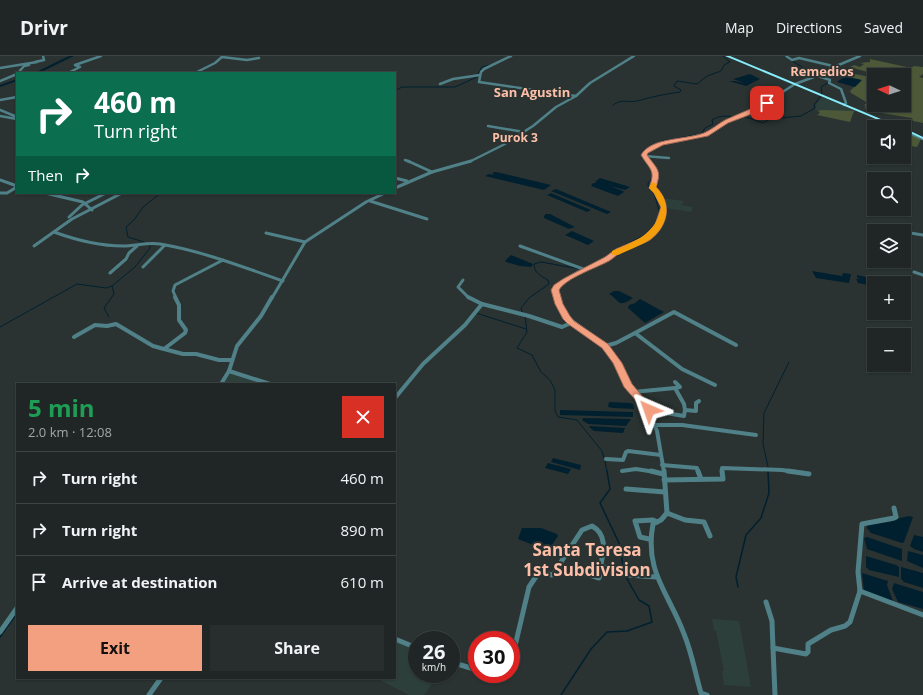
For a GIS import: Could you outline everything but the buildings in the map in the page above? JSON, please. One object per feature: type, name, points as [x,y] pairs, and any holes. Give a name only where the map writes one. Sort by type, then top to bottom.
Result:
[{"type":"highway","points":[[727,56],[881,120]]},
{"type":"highway","points":[[911,133],[922,137]]},
{"type":"street","points":[[20,72],[24,66],[45,59],[43,56]]},
{"type":"street","points":[[70,72],[80,67],[75,65],[101,56]]},
{"type":"street","points":[[440,84],[452,77],[462,78],[478,75],[484,69],[512,56]]},
{"type":"street","points":[[396,187],[407,181],[432,172],[469,162],[503,145],[524,132],[556,107],[576,96],[590,83],[634,56]]},
{"type":"street","points":[[786,56],[792,60],[799,58],[834,66]]},
{"type":"street","points":[[644,156],[644,153],[661,144],[706,134],[726,122],[747,114],[795,84],[830,71],[829,68],[860,56]]},
{"type":"street","points":[[197,72],[215,63],[222,57],[247,60],[259,58]]},
{"type":"street","points":[[0,68],[38,62]]},
{"type":"street","points":[[0,81],[16,75]]},
{"type":"street","points":[[478,75],[480,82],[576,96]]},
{"type":"street","points":[[818,76],[830,80],[829,83],[841,89],[846,103],[844,105]]},
{"type":"street","points":[[1,99],[16,97]]},
{"type":"street","points":[[0,110],[16,118]]},
{"type":"street","points":[[0,116],[16,118]]},
{"type":"street","points":[[488,126],[524,132]]},
{"type":"street","points":[[644,156],[669,158]]},
{"type":"street","points":[[644,156],[656,173],[657,177],[652,188],[657,192],[664,207],[663,215],[658,226],[647,238],[619,250],[608,259],[560,284],[555,290],[559,304],[571,323],[605,346],[613,356],[628,385],[648,410],[654,425],[661,455],[667,513]]},
{"type":"street","points":[[405,160],[432,172]]},
{"type":"street","points":[[396,178],[407,181]]},
{"type":"street","points":[[0,180],[16,187]]},
{"type":"street","points":[[0,193],[7,193],[16,188]]},
{"type":"street","points":[[49,194],[86,204],[92,210]]},
{"type":"street","points":[[69,217],[86,204],[104,194]]},
{"type":"street","points":[[34,246],[72,219],[92,210],[120,194]]},
{"type":"street","points":[[222,383],[229,371],[237,346],[261,316],[305,242],[383,194]]},
{"type":"street","points":[[370,201],[427,219]]},
{"type":"street","points":[[54,232],[66,237],[116,246],[137,246],[154,243],[202,253],[283,281]]},
{"type":"street","points":[[266,233],[305,242]]},
{"type":"street","points":[[911,233],[923,235]]},
{"type":"street","points":[[143,267],[164,245]]},
{"type":"street","points":[[110,272],[137,246]]},
{"type":"street","points":[[520,246],[586,270]]},
{"type":"street","points":[[164,349],[185,333],[186,330],[179,320],[179,305],[173,291],[175,285],[223,260]]},
{"type":"street","points":[[914,272],[923,275]]},
{"type":"street","points":[[462,280],[458,287],[471,300],[562,327],[571,323]]},
{"type":"street","points":[[396,397],[423,364],[465,325],[482,304]]},
{"type":"street","points":[[605,346],[616,343],[674,312],[736,345]]},
{"type":"street","points":[[74,337],[95,325],[107,326],[116,324],[153,346],[183,354],[196,354],[219,360],[232,360]]},
{"type":"street","points":[[635,333],[681,369],[715,385]]},
{"type":"street","points":[[229,371],[267,383]]},
{"type":"street","points":[[633,392],[680,387],[675,382]]},
{"type":"street","points":[[648,410],[684,416],[684,404],[675,388]]},
{"type":"street","points":[[685,410],[696,411],[696,403],[699,401]]},
{"type":"street","points":[[654,425],[682,425],[756,435]]},
{"type":"street","points":[[606,459],[623,460],[626,452],[628,451],[661,455]]},
{"type":"street","points":[[662,465],[696,468],[701,479]]},
{"type":"street","points":[[622,471],[626,468],[654,472],[663,477],[723,480],[722,468],[809,474]]},
{"type":"street","points":[[626,489],[665,492]]},
{"type":"street","points":[[773,648],[806,654],[808,652],[808,644],[831,630],[845,626],[850,622],[860,591],[858,572],[862,524],[896,517],[894,508]]},
{"type":"street","points":[[667,513],[653,524],[649,539],[652,559],[656,577],[683,629],[701,693],[707,695]]},
{"type":"street","points":[[667,513],[685,520],[704,522],[710,536]]},
{"type":"street","points":[[649,539],[638,535],[635,521],[652,520],[657,522]]},
{"type":"street","points":[[519,631],[530,587],[537,573],[541,572],[552,575],[562,566],[562,562],[582,530],[592,526],[599,530],[604,542],[601,564],[603,567],[599,578],[562,566]]},
{"type":"street","points":[[603,567],[615,573],[641,577],[656,577]]},
{"type":"street","points":[[860,591],[923,615]]},
{"type":"street","points":[[766,602],[772,621],[774,695]]},
{"type":"street","points":[[0,632],[16,609]]},
{"type":"street","points":[[396,639],[408,644]]},
{"type":"street","points":[[149,695],[160,679]]},
{"type":"shaded area","points":[[801,68],[816,76],[808,79],[787,72]]},
{"type":"shaded area","points":[[822,97],[857,111],[815,110],[816,105]]},
{"type":"shaded area","points":[[662,198],[684,201],[681,205],[693,207],[691,212],[665,208]]},
{"type":"shaded area","points":[[231,373],[264,383],[224,383]]},
{"type":"shaded area","points":[[712,619],[739,621],[751,687],[724,685],[722,671],[724,671]]},
{"type":"shaded area","points":[[396,641],[408,646],[408,683],[433,683],[424,695],[409,695],[378,679],[396,679]]},
{"type":"green space","points":[[870,59],[911,68],[867,68],[867,72],[850,67],[854,65],[860,67],[864,64],[860,63],[870,62]]},
{"type":"green space","points":[[914,66],[923,67],[923,74],[919,77],[923,78],[923,123],[913,121],[912,118],[875,112],[911,112],[911,68]]},
{"type":"green space","points":[[855,74],[867,77],[867,102],[850,91],[861,80],[851,78]]},
{"type":"green space","points":[[818,111],[854,111],[850,122],[817,115],[820,113]]},
{"type":"green space","points":[[911,135],[921,139],[917,147],[911,146]]},
{"type":"water","points":[[848,73],[854,74],[848,77],[862,80],[855,87],[837,82],[846,77],[844,76]]},
{"type":"water","points":[[750,74],[760,79],[746,86],[729,81],[745,83],[733,79]]},
{"type":"water","points":[[495,172],[551,185],[544,190],[485,176],[489,174],[494,175],[492,173]]},
{"type":"water","points":[[600,178],[630,187],[625,190],[610,186],[624,192],[618,196],[591,186],[593,183],[597,183],[595,182]]},
{"type":"water","points":[[556,189],[611,212],[607,214],[551,191]]},
{"type":"water","points":[[551,193],[591,210],[587,212],[547,195]]},
{"type":"water","points":[[546,214],[550,214],[575,227],[569,229],[544,218]]},
{"type":"water","points":[[572,231],[594,241],[588,245],[565,235]]},
{"type":"water","points":[[511,255],[533,264],[531,267],[506,262],[505,261]]},
{"type":"water","points":[[812,271],[842,276],[843,273],[851,274],[849,283],[816,278]]},
{"type":"water","points":[[857,275],[867,277],[867,285],[858,283],[856,279],[861,279],[857,278]]},
{"type":"water","points":[[614,291],[619,291],[633,298],[621,303],[609,294]]},
{"type":"water","points":[[640,299],[664,312],[645,323],[628,308],[629,305]]},
{"type":"water","points":[[609,402],[630,403],[633,404],[634,409],[608,407]]},
{"type":"water","points":[[560,410],[633,412],[633,417],[560,415]]},
{"type":"water","points":[[583,418],[631,419],[626,426],[588,424],[582,420]]},
{"type":"water","points":[[589,427],[625,428],[623,433],[594,431]]},
{"type":"water","points":[[553,458],[581,465],[580,470],[551,462]]},
{"type":"water","points":[[548,463],[571,469],[568,474],[545,468]]},
{"type":"water","points":[[909,516],[913,517],[904,542],[902,543],[871,533],[867,528],[867,525],[890,522]]},
{"type":"water","points":[[522,528],[541,528],[557,534],[558,536],[548,551],[518,539]]},
{"type":"water","points":[[914,535],[923,537],[923,552],[910,546]]},
{"type":"water","points":[[867,537],[902,549],[902,561],[867,549],[864,538]]},
{"type":"water","points":[[908,551],[923,555],[923,568],[907,561]]},
{"type":"water","points":[[866,556],[896,565],[899,567],[899,577],[869,570],[866,567]]},
{"type":"water","points":[[901,567],[923,573],[923,588],[904,582],[901,579]]},
{"type":"water","points":[[862,573],[888,581],[887,585],[893,601],[864,591]]},
{"type":"water","points":[[894,583],[923,592],[923,609],[898,602],[892,589]]},
{"type":"waterway","points":[[38,72],[72,56]]},
{"type":"waterway","points":[[613,105],[622,101],[637,101],[680,92],[681,90],[674,86],[677,81],[697,84],[707,76],[721,71],[724,65],[730,62],[723,56]]},
{"type":"waterway","points":[[784,56],[815,75]]},
{"type":"waterway","points":[[478,74],[482,67],[490,65]]},
{"type":"waterway","points":[[396,90],[402,87],[455,87],[477,77]]},
{"type":"waterway","points":[[0,86],[16,80]]},
{"type":"waterway","points":[[743,116],[763,123],[770,119],[801,116],[815,108],[814,105],[822,94],[821,87],[829,82]]},
{"type":"waterway","points":[[702,133],[705,128],[713,124],[712,120],[717,117],[735,117]]},
{"type":"waterway","points":[[664,143],[662,141],[695,135]]},
{"type":"waterway","points":[[645,158],[643,156],[643,152],[647,150]]},
{"type":"waterway","points":[[651,188],[648,186],[648,183],[653,177]]},
{"type":"waterway","points":[[599,261],[617,249],[651,232],[660,214],[654,193]]},
{"type":"waterway","points":[[144,242],[128,237],[126,227],[134,220],[143,207],[160,194]]},
{"type":"waterway","points":[[112,286],[135,267],[150,248],[150,245]]},
{"type":"waterway","points":[[523,314],[521,308],[529,298],[549,284],[548,280],[540,276],[535,270],[534,264],[541,262],[580,269]]},
{"type":"waterway","points":[[0,327],[77,284],[106,288],[112,286]]},
{"type":"waterway","points":[[109,317],[104,308],[114,294],[112,286]]},
{"type":"waterway","points":[[476,313],[526,329]]},
{"type":"waterway","points":[[525,316],[527,332],[517,348],[532,355],[541,372],[550,380],[555,390],[555,411],[558,417],[577,420],[602,451],[604,458]]},
{"type":"waterway","points":[[768,467],[763,444],[764,413],[789,362]]},
{"type":"waterway","points":[[605,461],[607,472]]},
{"type":"waterway","points":[[607,471],[610,489],[600,503],[619,543],[624,571]]},
{"type":"waterway","points":[[738,587],[736,577],[746,535],[761,518],[769,493],[768,471]]},
{"type":"waterway","points":[[561,695],[591,649],[607,632],[627,631],[652,622],[649,606],[639,600],[626,577]]},
{"type":"waterway","points":[[0,637],[16,614]]},
{"type":"slow traffic","points":[[615,253],[647,238],[658,226],[663,215],[664,207],[657,192],[652,188],[654,184]]},
{"type":"district","name":"Remedios","points":[[822,71]]},
{"type":"district","name":"San Agustin","points":[[532,92]]},
{"type":"district","name":"Purok 3","points":[[515,138]]},
{"type":"district","name":"Santa Teresa 1st Subdivision","points":[[587,560]]},
{"type":"route","points":[[649,410],[628,385],[613,356],[605,346],[571,323],[566,317],[556,298],[555,290],[557,286],[566,280],[608,259],[619,250],[647,238],[658,226],[663,215],[664,207],[657,192],[652,188],[657,177],[644,153],[661,144],[706,134],[726,122],[747,114],[767,103]]}]
